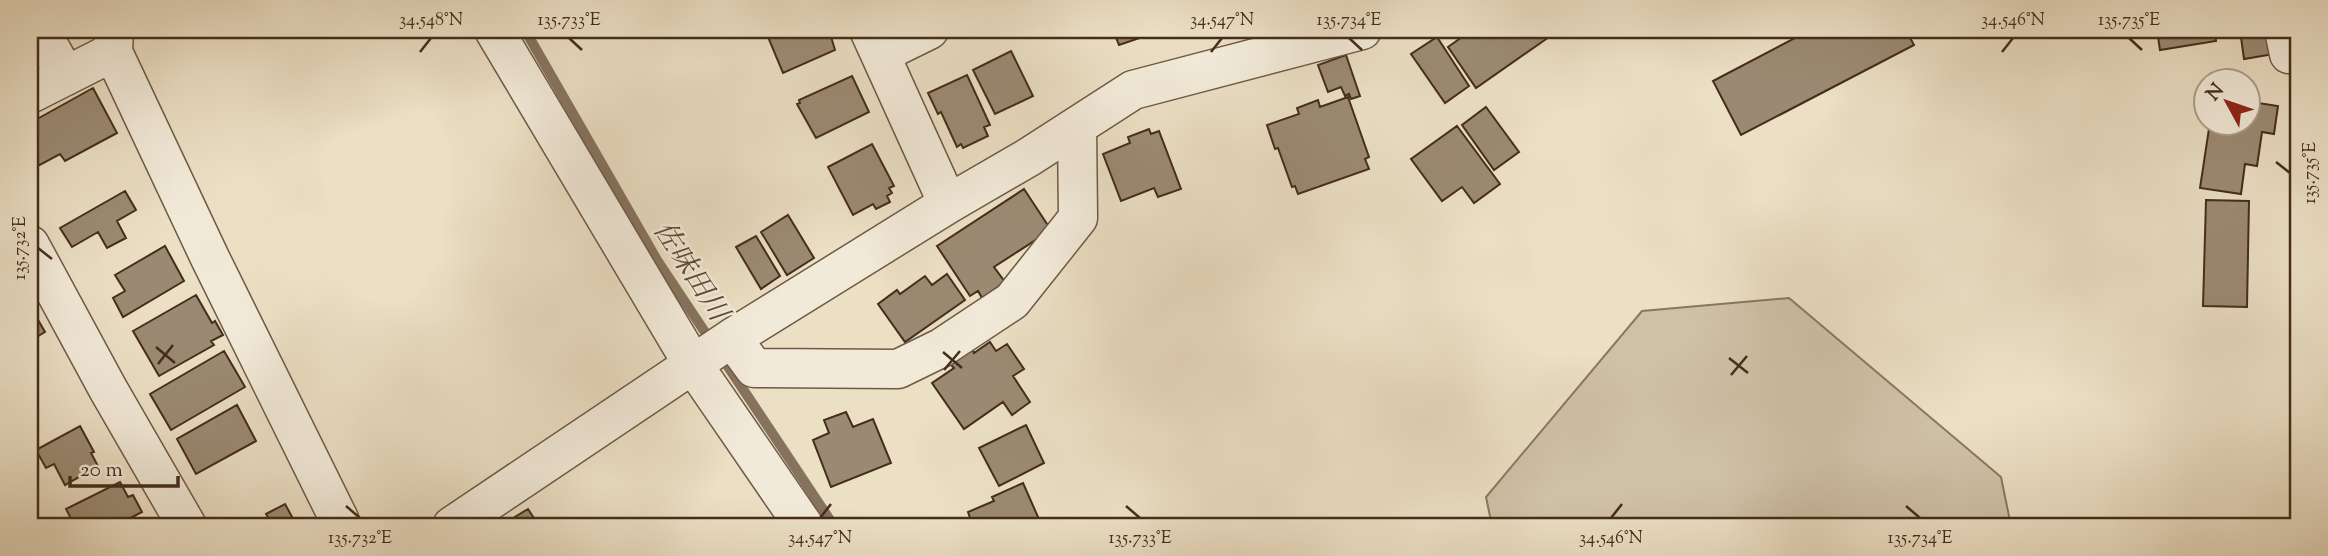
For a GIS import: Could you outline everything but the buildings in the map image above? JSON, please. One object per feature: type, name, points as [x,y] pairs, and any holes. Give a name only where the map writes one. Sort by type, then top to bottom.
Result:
[{"type":"street","points":[[40,30],[66,75]]},
{"type":"street","points":[[494,30],[692,363],[804,526]]},
{"type":"street","points":[[929,30],[874,42],[948,204]]},
{"type":"street","points":[[452,526],[692,363],[1133,90],[1362,30]]},
{"type":"street","points":[[30,94],[66,75],[113,41],[210,258],[340,519],[341,526]]},
{"type":"street","points":[[732,338],[754,368],[898,369],[941,348],[1012,302],[1078,218],[1077,127]]},
{"type":"street","points":[[30,245],[108,389],[187,526]]},
{"type":"shaded area","points":[[1789,298],[2001,477],[2011,526],[1492,526],[1486,497],[1642,311]]},
{"type":"waterway","name":"佐味田川","points":[[525,30],[657,260],[834,526]]}]
